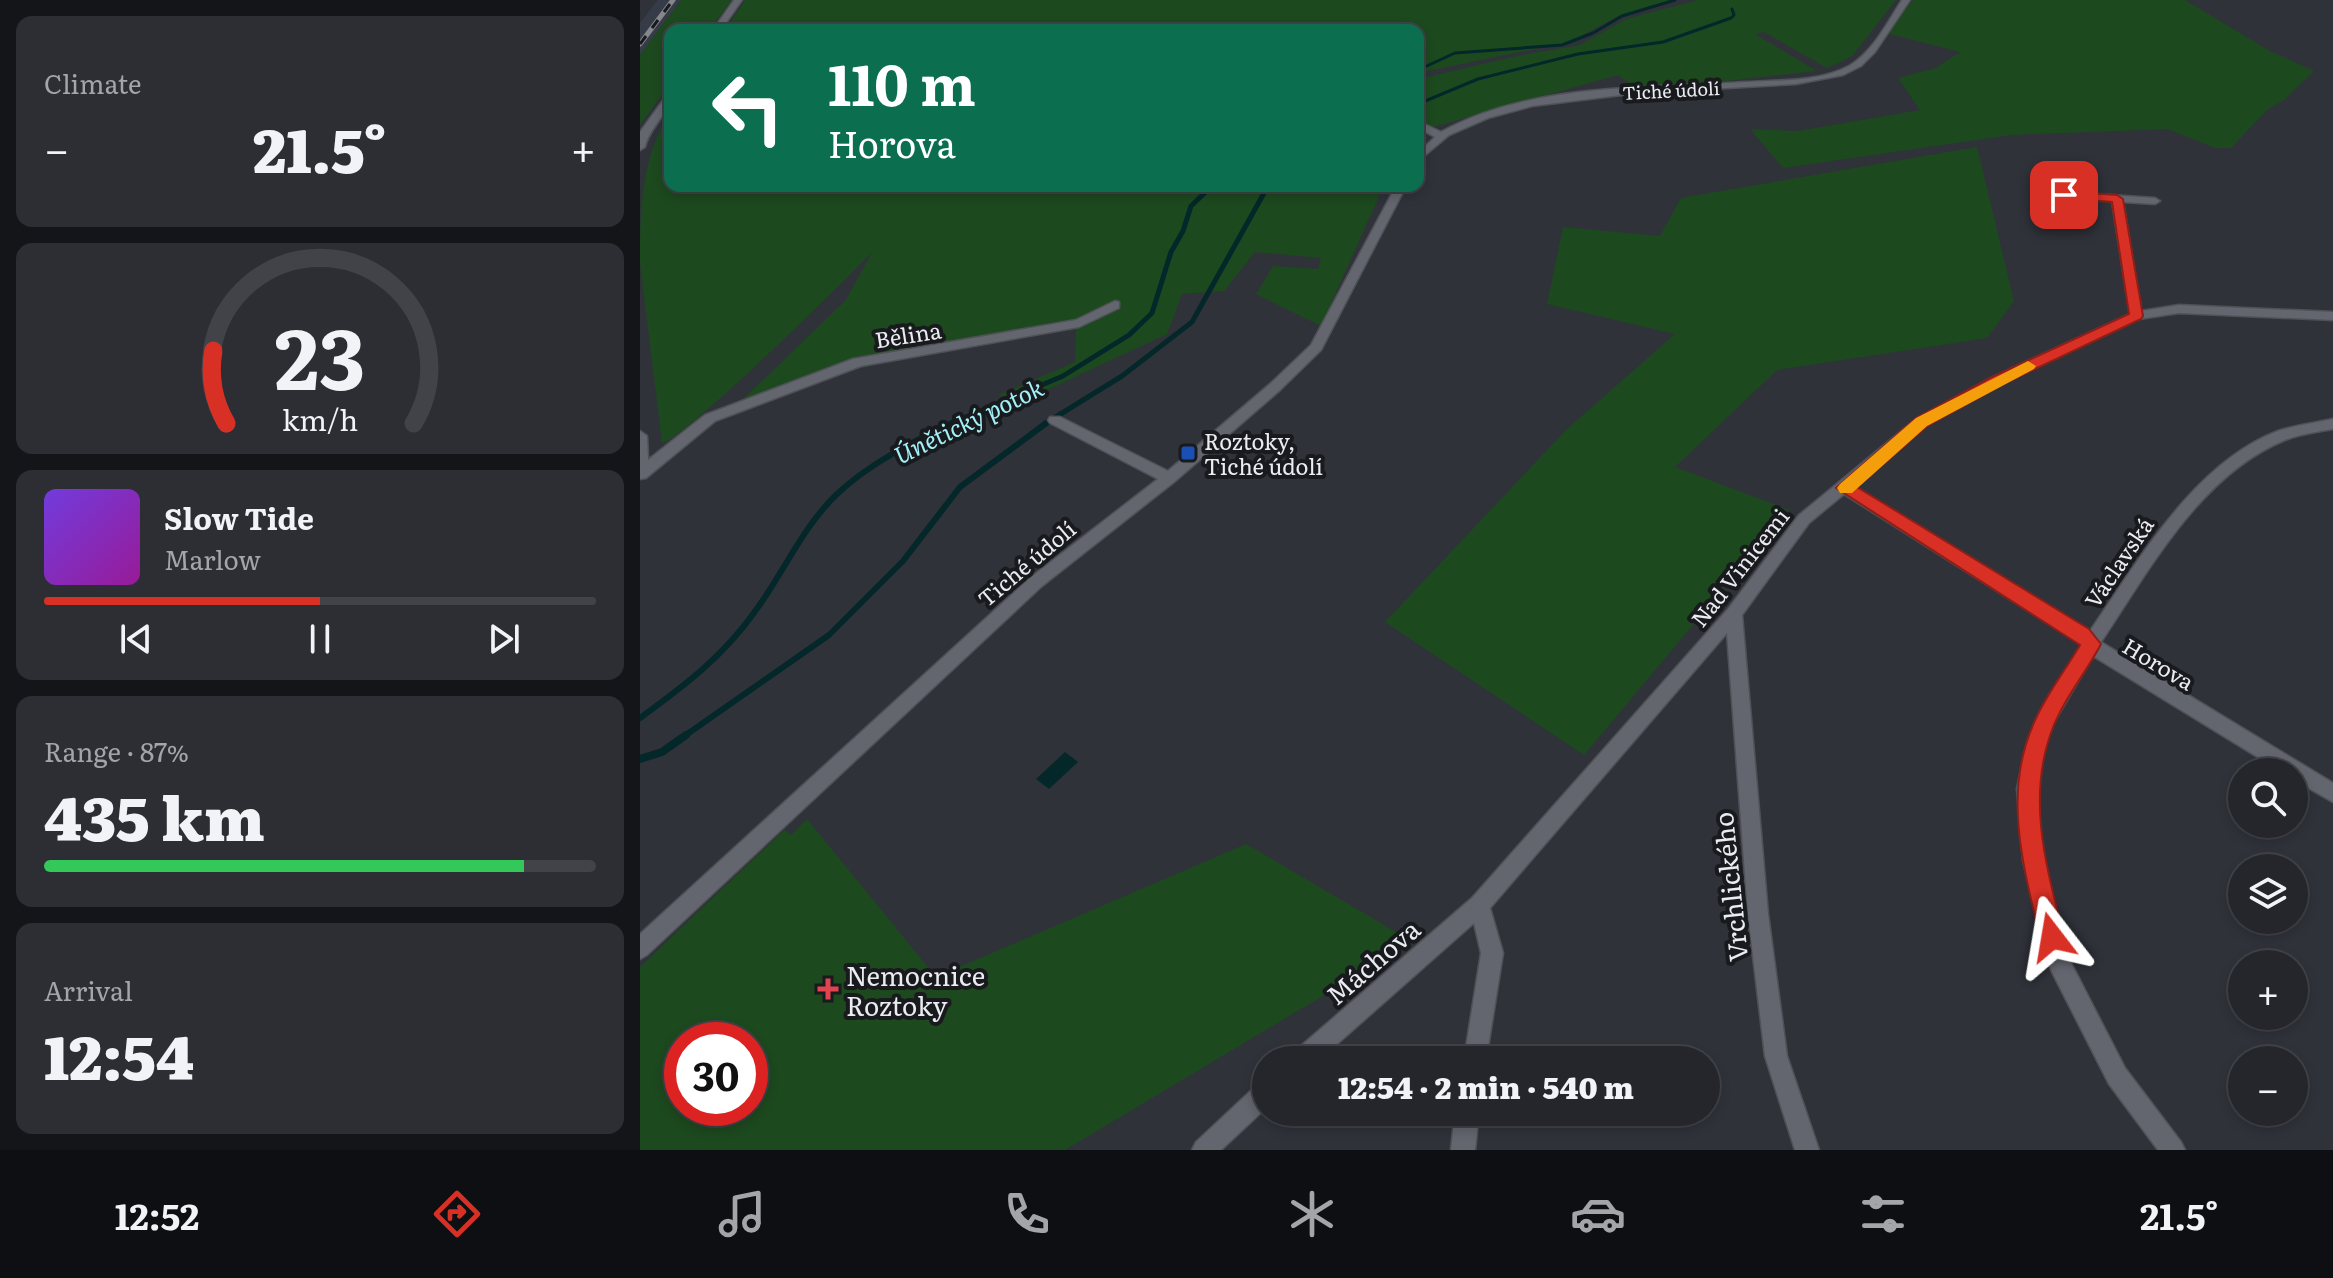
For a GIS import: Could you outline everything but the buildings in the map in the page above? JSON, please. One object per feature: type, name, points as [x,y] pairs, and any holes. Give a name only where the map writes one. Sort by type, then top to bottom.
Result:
[{"type":"street","points":[[721,24],[738,0]]},
{"type":"street","name":"Tiché údolí","points":[[1424,152],[1440,136],[1487,116],[1562,98],[1753,85],[1839,72],[1858,64],[1906,0]]},
{"type":"street","points":[[640,147],[642,136],[664,105]]},
{"type":"street","points":[[1424,127],[1440,136]]},
{"type":"street","name":"Tiché údolí","points":[[640,948],[1036,582],[1169,478],[1275,387],[1316,347],[1398,192]]},
{"type":"street","points":[[2064,195],[2155,201]]},
{"type":"street","points":[[2117,199],[2136,316]]},
{"type":"street","name":"Bělina","points":[[640,474],[710,418],[858,362],[1068,325],[1099,316],[1115,305]]},
{"type":"street","name":"Nad Vinicemi","points":[[1479,905],[1734,614],[1804,519],[1921,422],[1998,380],[2136,316],[2179,309],[2333,316]]},
{"type":"street","points":[[1055,420],[1169,478]]},
{"type":"street","name":"Václavská","points":[[2173,1150],[2117,1076],[2059,962],[2033,861],[2026,789],[2033,755],[2042,727],[2091,644],[2177,517],[2242,456],[2283,435],[2333,424]]},
{"type":"street","points":[[640,436],[640,474]]},
{"type":"street","name":"Horova","points":[[1845,488],[2082,634],[2101,653],[2333,793]]},
{"type":"street","name":"Vrchlického","points":[[1734,614],[1758,914],[1776,1056],[1807,1150]]},
{"type":"street","points":[[1477,1046],[1492,953],[1479,905]]},
{"type":"street","name":"Máchova","points":[[1318,1046],[1479,905]]},
{"type":"street","points":[[1204,1150],[1252,1105]]},
{"type":"street","points":[[1463,1150],[1466,1126]]},
{"type":"shaded area","points":[[658,0],[681,0],[640,55],[640,23]]},
{"type":"shaded area","points":[[1065,752],[1078,762],[1049,789],[1036,779]]},
{"type":"green space","points":[[681,0],[732,0],[714,24],[664,24],[664,92],[640,125],[640,55]]},
{"type":"green space","points":[[745,0],[1672,0],[1620,15],[1569,42],[1424,72],[1424,24],[729,24]]},
{"type":"green space","points":[[1698,0],[1896,0],[1852,56],[1827,68],[1764,32],[1755,34],[1817,71],[1636,88],[1618,75],[1433,127],[1424,123],[1424,78],[1580,45],[1626,19]]},
{"type":"green space","points":[[1913,0],[2185,0],[2268,50],[2314,71],[2284,100],[2267,110],[2231,148],[2215,148],[2168,129],[2011,135],[1783,168],[1750,129],[1798,131],[1920,110],[1898,78],[1936,68],[1960,52],[1886,33]]},
{"type":"green space","points":[[664,123],[664,192],[1380,194],[1321,326],[1256,294],[1273,266],[1318,269],[1321,258],[1255,252],[1224,291],[1182,294],[1167,334],[1019,403],[999,395],[1075,362],[1076,327],[1057,321],[792,385],[735,407],[846,300],[872,252],[732,388],[662,443],[640,262],[644,184]]},
{"type":"green space","points":[[1977,147],[2014,301],[1987,338],[1777,370],[1675,467],[1789,510],[1584,755],[1385,622],[1567,429],[1675,334],[1547,304],[1563,227],[1660,236],[1681,198]]},
{"type":"green space","points":[[807,819],[936,977],[1246,844],[1413,942],[1065,1150],[640,1150],[640,967],[784,830],[791,835]]},
{"type":"waterway","name":"Únětický potok","points":[[1424,67],[1455,53],[1562,45],[1593,33],[1622,16],[1675,0]]},
{"type":"waterway","points":[[1424,102],[1478,79],[1578,54],[1663,42],[1731,18],[1734,15],[1732,9]]},
{"type":"waterway","name":"Únětický potok","points":[[952,423],[1063,376],[1129,335],[1152,313],[1171,252],[1183,231],[1191,206],[1206,192]]},
{"type":"waterway","points":[[1048,422],[1122,376],[1192,322],[1265,192]]},
{"type":"waterway","points":[[683,737],[829,635],[903,561],[960,487],[1048,422]]},
{"type":"waterway","name":"Únětický potok","points":[[640,718],[688,682],[731,642],[766,596],[803,536],[836,495],[877,463],[952,423]]},
{"type":"waterway","points":[[640,759],[662,752],[686,735]]},
{"type":"railway","points":[[640,44],[673,0]]},
{"type":"slow traffic","points":[[1846,488],[1921,422],[2028,366]]},
{"type":"place","name":"Roztoky, Tiché údolí","points":[[1188,453]]},
{"type":"place","name":"Nemocnice Roztoky","points":[[828,989]]},
{"type":"route","points":[[2052,937],[2033,861],[2026,789],[2042,727],[2091,644],[2082,634],[1845,488],[1921,422],[1998,380],[2136,316],[2117,199],[2064,195]]}]
